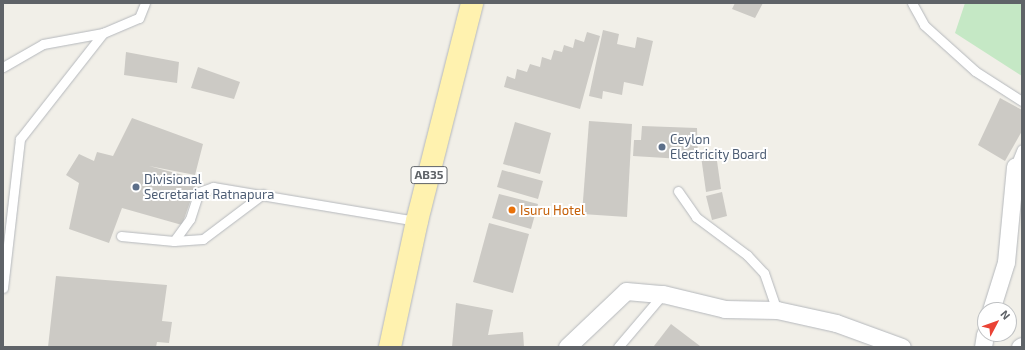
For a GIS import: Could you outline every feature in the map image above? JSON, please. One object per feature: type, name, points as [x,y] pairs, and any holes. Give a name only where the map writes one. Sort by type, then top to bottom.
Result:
[{"type":"main road","name":"AB35","points":[[390,347],[417,221],[472,3]]},
{"type":"street","points":[[994,302],[1006,262],[1015,166]]},
{"type":"street","points":[[567,347],[626,291],[662,294],[725,309],[777,310],[836,323],[902,347]]},
{"type":"lane","points":[[3,67],[43,44],[103,34],[139,18],[145,3]]},
{"type":"lane","points":[[912,3],[924,25],[975,71],[1022,101]]},
{"type":"lane","points":[[3,288],[20,139],[103,34]]},
{"type":"lane","points":[[1015,166],[1022,149]]},
{"type":"lane","points":[[174,241],[190,219],[199,192],[213,187],[263,194],[417,221]]},
{"type":"lane","points":[[678,191],[696,218],[747,255],[764,274],[777,310]]},
{"type":"lane","points":[[121,236],[174,241],[203,239],[263,194]]},
{"type":"lane","points":[[618,347],[662,294]]},
{"type":"green space","points":[[965,3],[1022,3],[1022,76],[955,33]]},
{"type":"building","points":[[735,3],[763,3],[755,18],[732,9]]},
{"type":"building","points":[[603,30],[619,34],[617,44],[635,48],[637,37],[653,41],[643,86],[624,82],[622,95],[603,91],[602,99],[589,96]]},
{"type":"building","points":[[587,32],[600,36],[580,109],[504,87],[507,76],[515,79],[517,69],[527,72],[530,64],[540,67],[542,57],[551,60],[554,50],[562,52],[564,45],[573,48],[575,39],[584,42]]},
{"type":"building","points":[[126,52],[179,62],[177,83],[124,75]]},
{"type":"building","points":[[198,67],[240,82],[234,99],[191,88]]},
{"type":"building","points":[[1000,98],[1022,110],[1022,131],[1005,161],[978,145]]},
{"type":"building","points":[[132,118],[203,144],[195,175],[149,166],[198,179],[182,225],[122,208],[109,243],[69,229],[79,183],[66,175],[79,154],[94,161],[97,152],[113,156]]},
{"type":"building","points":[[589,121],[632,124],[627,217],[582,214]]},
{"type":"building","points":[[515,122],[551,133],[540,174],[503,164]]},
{"type":"building","points":[[642,126],[697,128],[698,160],[633,156],[634,140],[641,140]]},
{"type":"building","points":[[716,154],[721,189],[706,192],[701,156]]},
{"type":"building","points":[[502,170],[543,181],[538,199],[497,187]]},
{"type":"building","points":[[722,192],[727,216],[712,220],[706,196]]},
{"type":"building","points":[[499,194],[538,204],[531,229],[492,218]]},
{"type":"building","points":[[489,223],[529,234],[513,293],[473,282]]},
{"type":"building","points":[[56,276],[167,285],[162,321],[172,322],[169,343],[157,342],[156,347],[48,347]]},
{"type":"building","points":[[456,303],[493,310],[488,335],[523,332],[524,347],[452,347]]},
{"type":"building","points":[[671,324],[700,346],[654,346]]},
{"type":"place","name":"Ceylon Electricity Board","points":[[662,147]]},
{"type":"place","name":"Divisional Secretariat Ratnapura","points":[[136,187]]},
{"type":"place","name":"Isuru Hotel","points":[[512,210]]}]
